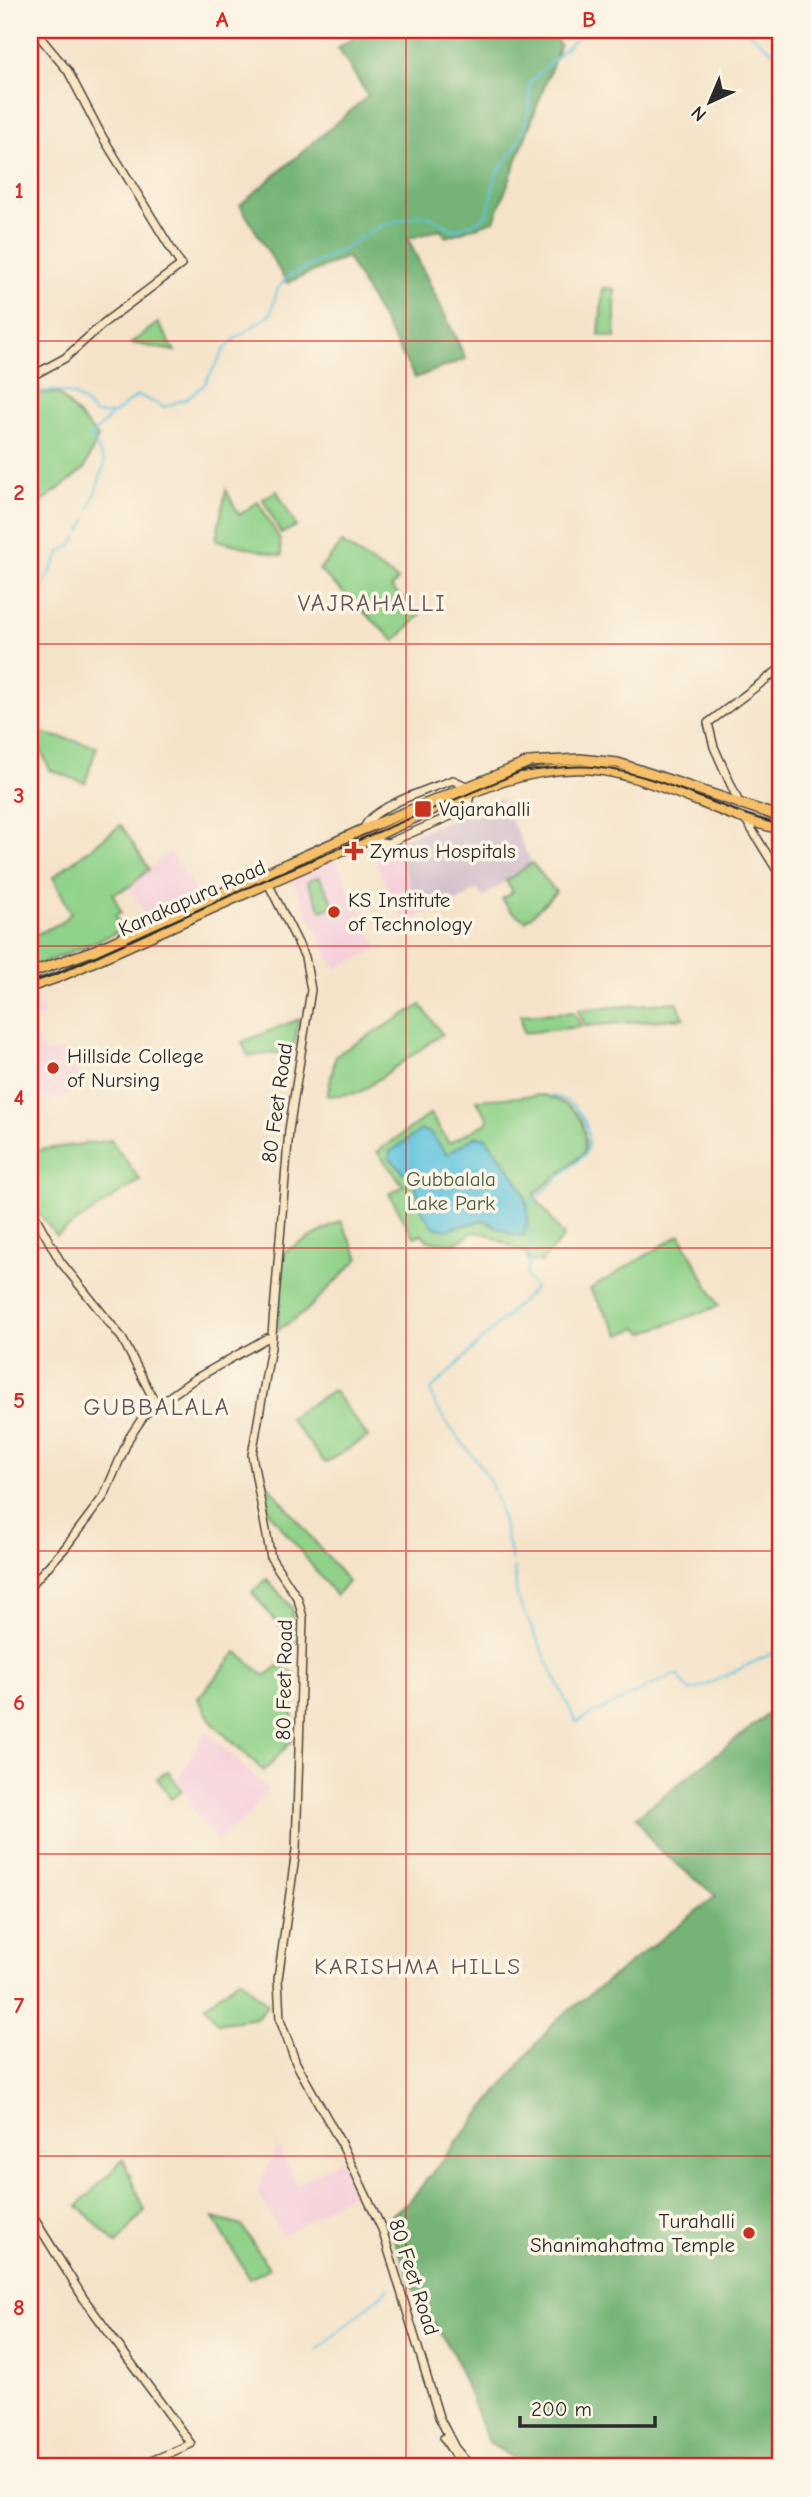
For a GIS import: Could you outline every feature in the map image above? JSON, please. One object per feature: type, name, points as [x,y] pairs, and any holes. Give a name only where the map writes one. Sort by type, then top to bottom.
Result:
[{"type":"highway","name":"Kanakapura Road","points":[[30,973],[95,950],[367,840],[529,762],[605,761],[635,767],[781,817]]},
{"type":"highway","name":"Kanakapura Road","points":[[30,987],[59,977],[363,829],[470,790],[528,775],[572,769],[602,771],[636,779],[781,829]]},
{"type":"main road","points":[[30,377],[65,358],[105,322],[181,265],[102,136],[68,71],[34,30]]},
{"type":"main road","points":[[740,805],[715,747],[708,723],[781,668]]},
{"type":"main road","points":[[746,819],[781,877]]},
{"type":"main road","name":"80 Feet Road","points":[[265,879],[303,951],[311,983],[291,1108],[249,1455],[268,1559],[297,1603],[302,1644],[293,1849],[275,1968],[275,2012],[293,2065],[339,2147],[382,2237],[447,2444],[462,2467]]},
{"type":"main road","name":"80 Feet Road","points":[[291,1108],[278,1237],[271,1347],[253,1455],[271,1558],[296,1595],[303,1614],[296,1850],[279,1968],[278,2005],[284,2035],[296,2063],[342,2145],[385,2236],[431,2395],[452,2443],[471,2467]]},
{"type":"main road","points":[[30,1207],[60,1261],[122,1338],[156,1404]]},
{"type":"main road","points":[[30,1586],[100,1502],[137,1424],[156,1404],[265,1338]]},
{"type":"main road","points":[[30,2212],[85,2299],[191,2444],[137,2467]]},
{"type":"shaded area","points":[[500,798],[532,863],[483,897],[477,889],[455,903],[451,896],[423,914],[392,844]]},
{"type":"shaded area","points":[[392,844],[423,914],[406,927],[370,848]]},
{"type":"shaded area","points":[[170,851],[198,895],[149,920],[129,887]]},
{"type":"shaded area","name":"KS Institute of Technology","points":[[333,855],[379,949],[335,969],[290,875]]},
{"type":"shaded area","points":[[35,997],[45,1015],[33,1022],[30,1005]]},
{"type":"shaded area","name":"Hillside College of Nursing","points":[[30,1030],[44,1053],[67,1050],[84,1082],[60,1099],[30,1095]]},
{"type":"shaded area","points":[[206,1731],[268,1789],[248,1817],[216,1842],[186,1801],[189,1798],[177,1780]]},
{"type":"shaded area","points":[[277,2146],[297,2185],[340,2159],[355,2191],[282,2236],[257,2192]]},
{"type":"green space","points":[[365,30],[549,30],[560,45],[494,221],[446,237],[440,229],[408,239],[466,359],[415,378],[347,257],[287,283],[240,205],[368,96],[338,48]]},
{"type":"green space","points":[[603,288],[615,289],[615,338],[599,335]]},
{"type":"green space","points":[[158,323],[175,351],[131,343]]},
{"type":"green space","points":[[58,393],[98,437],[84,469],[43,501],[30,477],[30,394]]},
{"type":"green space","points":[[226,490],[239,515],[258,502],[279,538],[282,556],[216,540]]},
{"type":"green space","points":[[277,491],[296,526],[281,534],[263,499]]},
{"type":"green space","points":[[342,543],[398,580],[391,588],[421,614],[395,641],[319,570]]},
{"type":"green space","points":[[32,731],[97,746],[85,783],[50,770]]},
{"type":"green space","points":[[121,825],[149,869],[129,887],[113,894],[121,912],[115,915],[123,930],[30,969],[30,937],[61,923],[71,913],[53,877]]},
{"type":"green space","points":[[532,863],[556,892],[526,921],[511,911],[502,899],[513,892],[506,881]]},
{"type":"green space","points":[[319,876],[334,905],[322,911],[307,882]]},
{"type":"green space","points":[[677,1002],[684,1018],[585,1026],[578,1010]]},
{"type":"green space","points":[[421,1005],[442,1034],[359,1093],[327,1096],[336,1055]]},
{"type":"green space","points":[[574,1012],[581,1027],[523,1033],[521,1015]]},
{"type":"green space","points":[[299,1019],[293,1052],[248,1056],[242,1042]]},
{"type":"green space","name":"Gubbalala Lake Park","points":[[543,1095],[564,1103],[571,1109],[582,1123],[584,1131],[584,1153],[534,1195],[564,1237],[540,1263],[528,1261],[527,1254],[487,1234],[474,1232],[456,1243],[428,1241],[422,1234],[414,1237],[389,1194],[404,1186],[377,1152],[430,1114],[449,1143],[487,1123],[488,1118],[476,1100]]},
{"type":"green space","points":[[111,1140],[140,1180],[56,1236],[30,1201],[30,1151]]},
{"type":"green space","points":[[341,1221],[359,1258],[305,1312],[278,1330],[283,1252]]},
{"type":"green space","points":[[680,1235],[719,1306],[644,1333],[637,1328],[620,1335],[590,1289]]},
{"type":"green space","points":[[333,1390],[368,1437],[325,1463],[289,1418]]},
{"type":"green space","points":[[261,1476],[348,1582],[336,1596],[268,1510]]},
{"type":"green space","points":[[267,1579],[292,1608],[295,1645],[252,1592]]},
{"type":"green space","points":[[237,1652],[265,1676],[280,1665],[295,1675],[291,1742],[264,1771],[213,1724],[198,1698]]},
{"type":"green space","points":[[781,1704],[781,2467],[526,2467],[488,2442],[453,2353],[418,2298],[386,2220],[412,2198],[553,2023],[716,1896],[656,1847],[636,1817]]},
{"type":"green space","points":[[168,1771],[182,1791],[171,1799],[157,1778]]},
{"type":"green space","points":[[240,1979],[268,2005],[256,2018],[218,2024],[205,2006]]},
{"type":"green space","points":[[123,2159],[145,2211],[116,2244],[78,2206]]},
{"type":"green space","points":[[214,2218],[242,2226],[269,2268],[250,2279]]},
{"type":"water","points":[[421,1130],[430,1133],[447,1154],[476,1136],[486,1138],[512,1172],[525,1196],[527,1222],[523,1236],[511,1234],[484,1220],[446,1230],[434,1227],[423,1213],[415,1184],[389,1157],[390,1152]]},
{"type":"waterway","points":[[30,388],[34,392],[68,393],[82,401],[95,414],[113,414],[138,395],[164,407],[186,399],[204,385],[225,349],[237,337],[271,314],[277,290],[288,276],[340,251],[380,226],[419,215],[430,217],[454,230],[481,220],[488,212],[496,175],[519,142],[530,106],[530,82],[585,30]]},
{"type":"waterway","points":[[746,30],[781,58]]},
{"type":"waterway","points":[[89,511],[105,463],[91,436],[113,414]]},
{"type":"waterway","points":[[81,531],[87,519]]},
{"type":"waterway","points":[[39,594],[61,551],[71,546],[77,537]]},
{"type":"waterway","points":[[30,608],[36,601]]},
{"type":"waterway","points":[[529,1205],[586,1153],[588,1143],[586,1124],[576,1108],[560,1098],[550,1096]]},
{"type":"waterway","points":[[512,1560],[490,1481],[445,1420],[431,1390],[535,1288],[526,1276],[531,1255],[530,1226]]},
{"type":"waterway","points":[[514,1567],[517,1597],[576,1722],[673,1675],[678,1675],[689,1691],[781,1649]]},
{"type":"waterway","points":[[317,2350],[389,2288]]},
{"type":"railway","points":[[30,983],[57,974],[276,875],[520,772],[560,767],[601,768],[624,772],[781,825]]},
{"type":"place","name":"Vajarahalli","points":[[423,809]]},
{"type":"place","name":"Zymus Hospitals","points":[[354,851]]},
{"type":"place","name":"KS Institute of Technology","points":[[334,912]]},
{"type":"place","name":"Hillside College of Nursing","points":[[53,1068]]},
{"type":"place","name":"Turahalli Shanimahatma Temple","points":[[749,2233]]},
{"type":"district","name":"VAJRAHALLI","points":[[372,603]]},
{"type":"district","name":"GUBBALALA","points":[[157,1407]]},
{"type":"district","name":"KARISHMA HILLS","points":[[418,1966]]}]
